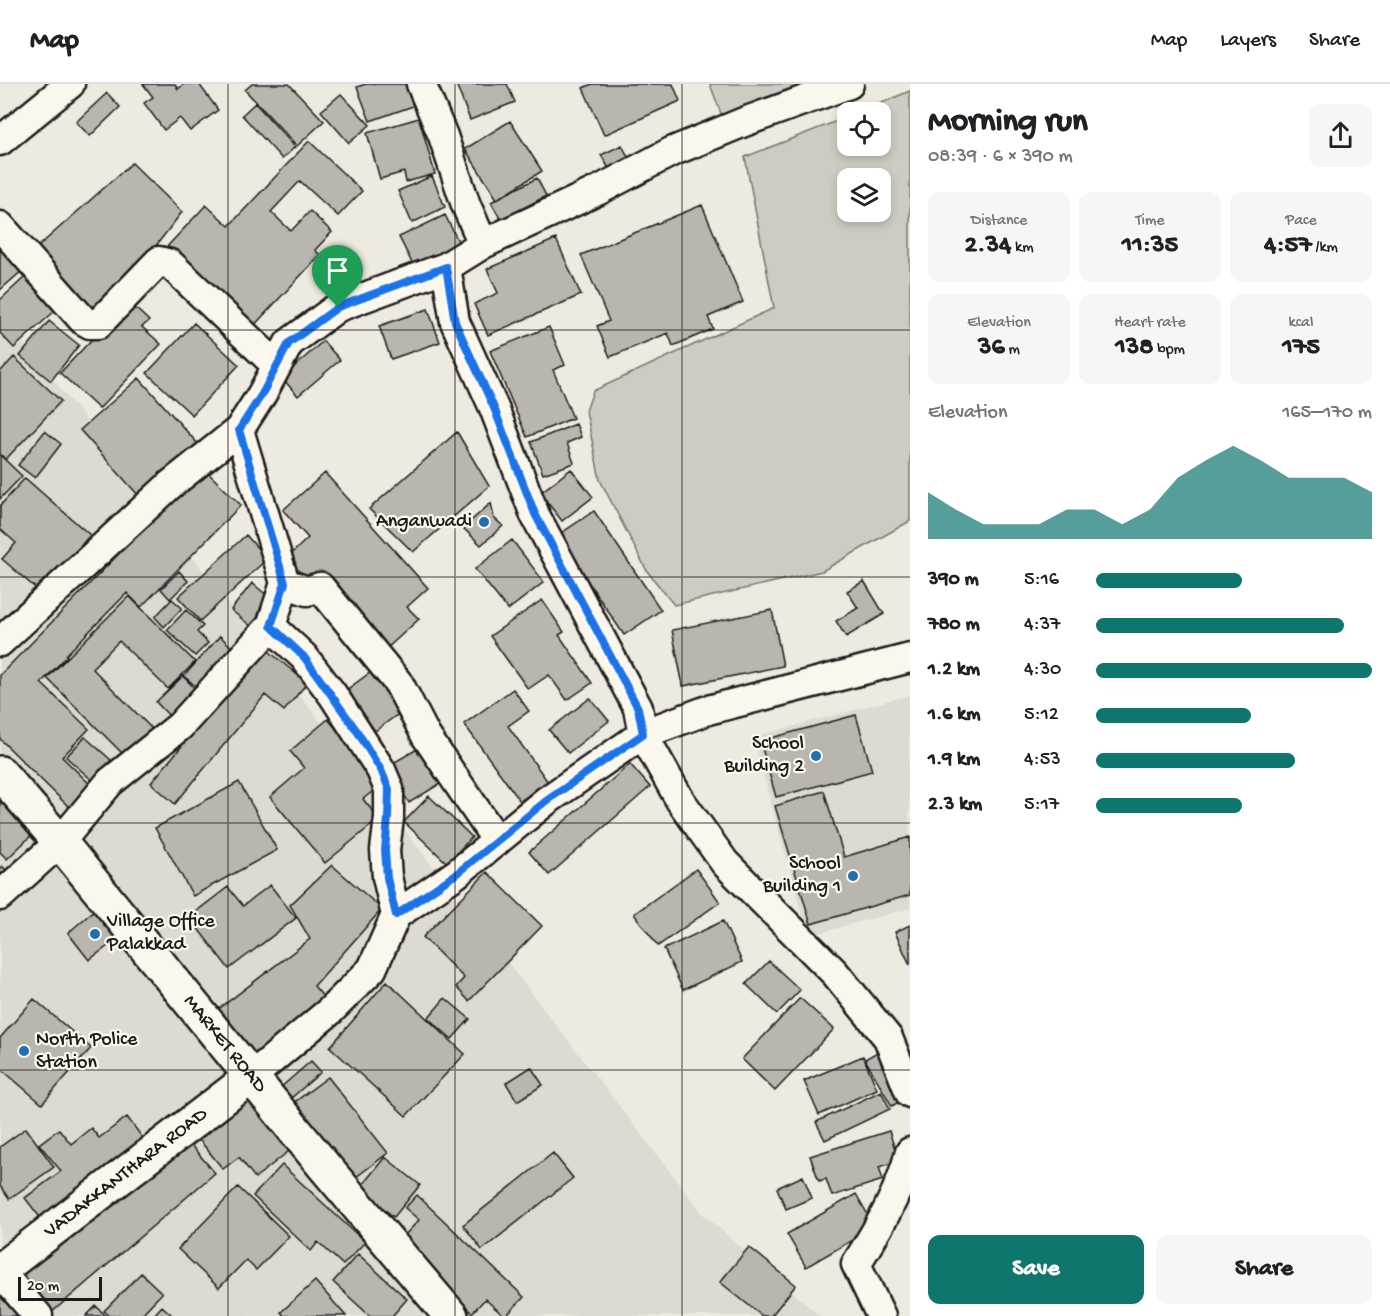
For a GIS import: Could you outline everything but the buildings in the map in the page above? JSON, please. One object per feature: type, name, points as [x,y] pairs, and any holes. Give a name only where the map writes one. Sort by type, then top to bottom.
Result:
[{"type":"main road","name":"MARKET ROAD","points":[[0,773],[60,842],[251,1077],[451,1316]]},
{"type":"main road","name":"VADAKKANTHARA ROAD","points":[[0,1271],[251,1077]]},
{"type":"street","points":[[0,141],[70,84]]},
{"type":"street","points":[[421,84],[443,135],[466,205],[483,244]]},
{"type":"street","points":[[0,642],[170,485],[239,430],[262,394],[289,343],[338,307],[446,267],[483,244],[599,190],[671,152],[744,122],[849,84]]},
{"type":"street","points":[[0,226],[83,320],[90,324],[98,324],[159,261],[170,264],[277,366]]},
{"type":"street","points":[[446,267],[455,322],[494,408],[535,514],[638,708],[643,734],[680,800],[725,863],[836,973],[888,1038],[910,1093]]},
{"type":"street","points":[[0,896],[60,842],[110,782],[180,726],[271,626],[285,583],[239,430]]},
{"type":"street","points":[[285,583],[307,591],[320,587],[351,624],[399,684],[426,736],[497,841]]},
{"type":"street","points":[[271,626],[304,657],[327,687],[381,770],[389,789],[385,850],[387,878],[396,915]]},
{"type":"street","points":[[251,1077],[330,1011],[372,969],[396,915],[456,874],[546,801],[643,734],[708,710],[910,658]]},
{"type":"street","points":[[881,1316],[856,1264],[886,1213],[904,1174],[910,1152]]},
{"type":"street","points":[[0,1271],[38,1316]]},
{"type":"shaded area","points":[[710,84],[798,84],[800,87],[723,119]]},
{"type":"shaded area","points":[[910,91],[910,521],[822,571],[674,605],[647,571],[600,480],[586,411],[593,391],[774,308],[745,157],[837,121],[837,156],[891,156],[891,102],[884,102]]},
{"type":"shaded area","points":[[0,315],[82,415],[703,1214],[820,1316],[0,1316]]},
{"type":"shaded area","points":[[909,695],[910,908],[808,936],[753,737]]},
{"type":"place","name":"Anganwadi","points":[[484,522]]},
{"type":"place","name":"School Building 2","points":[[816,756]]},
{"type":"place","name":"School Building 1","points":[[853,876]]},
{"type":"place","name":"Village Office Palakkad","points":[[95,934]]},
{"type":"place","name":"North Police Station","points":[[24,1051]]},
{"type":"route","points":[[446,267],[455,322],[494,408],[535,514],[638,708],[643,734],[546,801],[456,874],[396,915],[387,878],[385,850],[389,789],[381,770],[333,695],[304,657],[271,626],[285,583],[239,430],[262,394],[289,343],[338,307],[446,267]]}]
